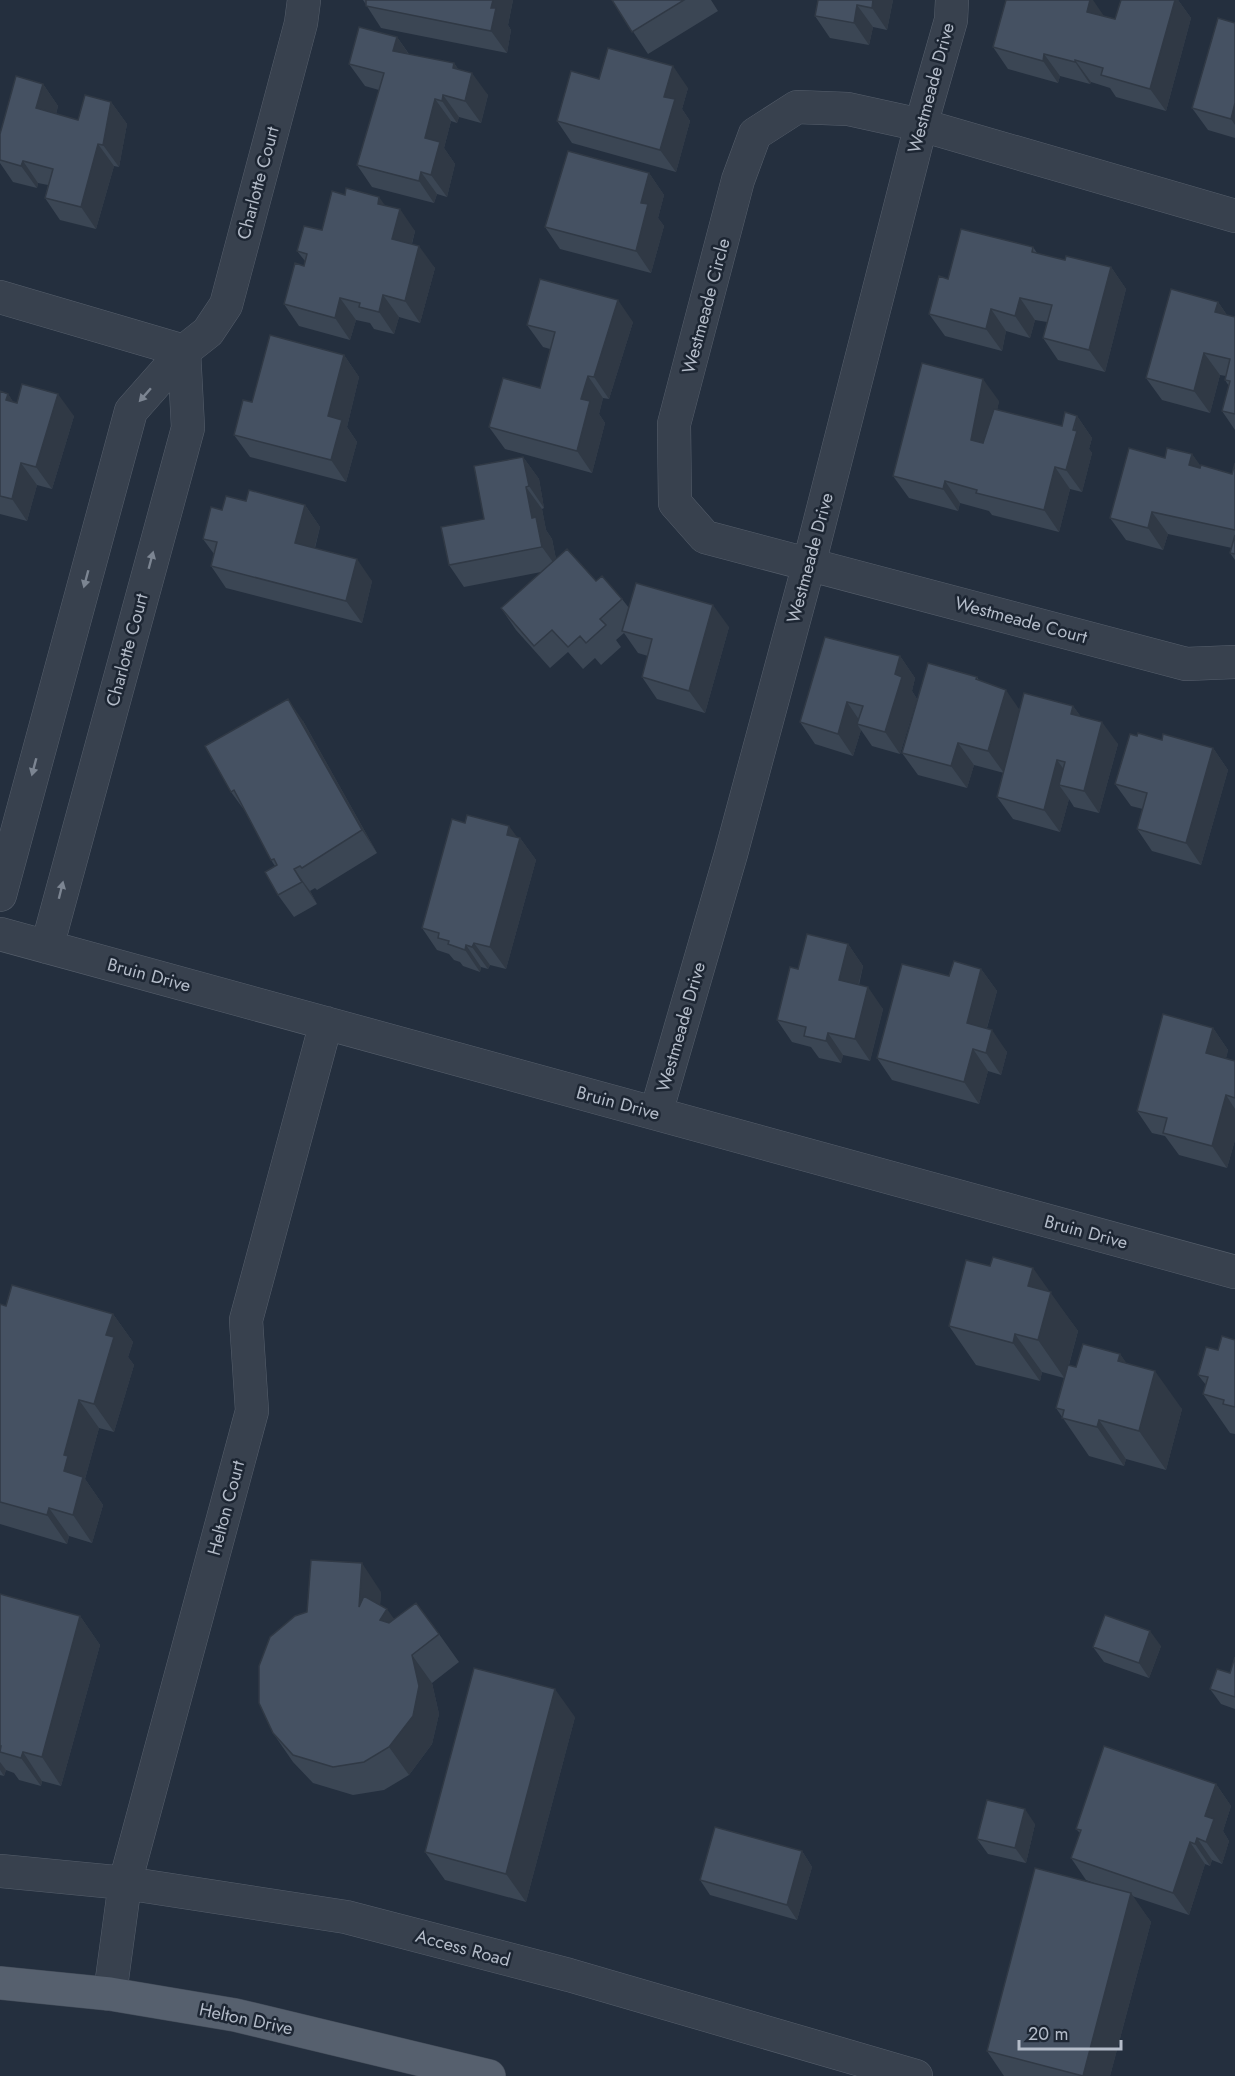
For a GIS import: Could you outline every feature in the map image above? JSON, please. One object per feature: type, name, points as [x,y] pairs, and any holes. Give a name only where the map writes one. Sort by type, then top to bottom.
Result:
[{"type":"main road","name":"Helton Drive","points":[[0,1983],[110,1994],[235,2015],[422,2068],[489,2076]]},
{"type":"street","name":"Charlotte Court","points":[[0,895],[131,411],[184,351],[208,332],[226,305],[301,23],[304,0]]},
{"type":"street","name":"Westmeade Drive","points":[[656,1113],[731,854],[809,564],[921,125],[951,20],[952,0]]},
{"type":"street","name":"Westmeade Circle","points":[[809,564],[705,537],[675,503],[674,424],[738,180],[755,134],[797,107],[848,109],[921,125]]},
{"type":"street","points":[[921,125],[1235,216]]},
{"type":"street","points":[[0,297],[184,351]]},
{"type":"street","name":"Charlotte Court","points":[[46,947],[188,428],[184,351]]},
{"type":"street","name":"Westmeade Court","points":[[809,564],[1186,664],[1235,662]]},
{"type":"street","name":"Bruin Drive","points":[[0,934],[1235,1272]]},
{"type":"street","name":"Helton Court","points":[[110,1994],[125,1883],[252,1411],[246,1320],[326,1023]]},
{"type":"street","name":"Access Road","points":[[0,1871],[125,1883],[346,1917],[569,1975],[916,2076]]},
{"type":"building","points":[[366,0],[493,0],[491,8],[496,8],[491,31],[366,6]]},
{"type":"building","points":[[612,0],[684,0],[632,32]]},
{"type":"building","points":[[818,0],[873,0],[872,8],[857,5],[854,23],[815,16]]},
{"type":"building","points":[[1006,0],[1090,0],[1087,12],[1115,19],[1121,0],[1175,0],[1150,89],[1101,75],[1103,68],[1075,60],[1075,62],[1044,54],[1043,61],[993,47]]},
{"type":"building","points":[[1218,18],[1235,23],[1235,103],[1231,119],[1192,108]]},
{"type":"building","points":[[359,27],[397,37],[393,51],[454,63],[453,68],[472,73],[465,101],[443,95],[442,101],[435,99],[425,138],[440,142],[431,175],[421,172],[419,181],[357,165],[384,73],[349,64]]},
{"type":"building","points":[[608,48],[673,66],[664,97],[675,99],[660,150],[557,121],[571,71],[599,79]]},
{"type":"building","points":[[16,76],[43,84],[36,108],[78,120],[85,95],[111,102],[103,145],[98,144],[81,207],[45,198],[53,169],[23,161],[21,166],[0,160],[0,134]]},
{"type":"building","points":[[568,151],[649,173],[641,203],[648,204],[636,251],[545,227]]},
{"type":"building","points":[[346,188],[379,197],[378,204],[400,209],[392,239],[419,246],[405,301],[383,295],[379,312],[359,307],[360,303],[340,298],[335,318],[284,304],[295,263],[304,266],[307,254],[297,251],[304,226],[322,230],[332,191],[345,195]]},
{"type":"building","points":[[961,229],[1033,247],[1032,252],[1065,260],[1066,256],[1111,267],[1089,350],[1043,338],[1052,305],[1020,298],[1015,316],[991,309],[986,329],[929,314],[939,276],[948,279]]},
{"type":"building","points":[[540,279],[618,300],[594,377],[588,376],[581,399],[590,401],[577,451],[489,427],[503,378],[540,388],[555,332],[527,325]]},
{"type":"building","points":[[1171,289],[1218,302],[1215,312],[1235,317],[1235,414],[1222,411],[1230,381],[1225,380],[1230,359],[1204,353],[1194,391],[1146,378]]},
{"type":"building","points":[[270,335],[344,355],[328,416],[342,420],[331,460],[234,435],[243,400],[252,402]]},
{"type":"building","points":[[922,363],[983,379],[971,440],[983,443],[994,409],[1062,426],[1065,412],[1077,416],[1073,430],[1077,431],[1066,470],[1055,467],[1044,510],[976,493],[977,490],[945,481],[943,489],[893,476]]},
{"type":"building","points":[[22,384],[58,394],[36,467],[21,463],[12,499],[0,496],[0,391],[8,394],[6,400],[17,403]]},
{"type":"building","points":[[1129,448],[1165,458],[1167,448],[1192,454],[1189,465],[1200,468],[1201,465],[1232,474],[1235,463],[1235,530],[1152,512],[1148,528],[1110,518]]},
{"type":"building","points":[[523,457],[532,518],[536,517],[542,547],[449,565],[441,527],[484,519],[474,466]]},
{"type":"building","points":[[249,490],[305,505],[295,543],[357,559],[346,601],[211,566],[217,542],[203,539],[211,507],[222,510],[226,496],[246,501]]},
{"type":"building","points":[[1235,535],[1235,554],[1230,553]]},
{"type":"building","points":[[567,549],[596,581],[602,576],[622,599],[600,619],[606,625],[586,643],[580,636],[568,647],[552,630],[534,646],[501,608]]},
{"type":"building","points":[[636,583],[713,605],[689,691],[642,677],[652,639],[622,631]]},
{"type":"building","points":[[825,637],[900,656],[895,674],[902,677],[885,732],[857,724],[863,706],[847,702],[838,734],[800,722]]},
{"type":"building","points":[[928,663],[977,677],[976,679],[1006,690],[988,751],[958,743],[951,766],[902,753]]},
{"type":"building","points":[[1024,693],[1073,706],[1071,714],[1102,722],[1084,791],[1059,785],[1065,762],[1057,760],[1044,810],[997,797]]},
{"type":"building","points":[[288,699],[362,830],[302,868],[300,866],[294,869],[302,882],[278,895],[265,872],[277,865],[274,859],[271,860],[234,790],[231,792],[205,746]]},
{"type":"building","points":[[1138,733],[1162,740],[1163,734],[1213,748],[1186,843],[1137,829],[1147,793],[1115,784],[1130,734],[1137,736]]},
{"type":"building","points":[[467,815],[509,826],[507,835],[520,838],[490,947],[474,943],[472,947],[466,945],[465,950],[438,938],[439,933],[422,928],[452,819],[465,823]]},
{"type":"building","points":[[807,934],[848,944],[839,980],[868,987],[855,1039],[828,1033],[826,1041],[804,1036],[806,1027],[777,1020],[790,967],[798,969]]},
{"type":"building","points":[[954,961],[981,969],[967,1023],[992,1030],[986,1053],[973,1049],[964,1082],[877,1058],[902,964],[949,976]]},
{"type":"building","points":[[1163,1014],[1213,1028],[1206,1053],[1235,1061],[1235,1098],[1226,1095],[1212,1146],[1163,1133],[1167,1118],[1137,1111]]},
{"type":"building","points":[[993,1257],[1033,1268],[1028,1286],[1051,1292],[1038,1340],[1015,1334],[1013,1343],[949,1326],[966,1260],[990,1266]]},
{"type":"building","points":[[12,1285],[113,1314],[106,1335],[114,1337],[94,1404],[79,1400],[64,1455],[68,1456],[64,1471],[83,1477],[73,1515],[49,1508],[47,1515],[0,1502],[0,1304],[6,1306]]},
{"type":"building","points":[[1222,1336],[1235,1340],[1235,1407],[1223,1404],[1224,1400],[1203,1394],[1208,1377],[1198,1375],[1206,1347],[1218,1350]]},
{"type":"building","points":[[1083,1344],[1120,1354],[1118,1361],[1155,1371],[1139,1431],[1099,1420],[1097,1427],[1062,1418],[1064,1410],[1056,1408],[1068,1365],[1076,1367]]},
{"type":"building","points":[[311,1560],[362,1563],[359,1607],[364,1596],[387,1609],[380,1620],[389,1623],[416,1603],[439,1634],[412,1655],[419,1686],[413,1716],[389,1747],[364,1762],[333,1767],[293,1755],[273,1733],[259,1703],[259,1666],[270,1637],[295,1616],[307,1612]]},
{"type":"building","points":[[0,1594],[80,1616],[42,1757],[23,1752],[21,1758],[0,1752]]},
{"type":"building","points":[[1105,1615],[1150,1631],[1139,1663],[1093,1647]]},
{"type":"building","points":[[1235,1657],[1235,1697],[1210,1689],[1217,1669],[1230,1673]]},
{"type":"building","points":[[474,1668],[555,1689],[506,1874],[425,1852]]},
{"type":"building","points":[[1104,1746],[1216,1784],[1205,1816],[1214,1819],[1206,1842],[1197,1838],[1195,1844],[1190,1842],[1173,1893],[1071,1858],[1081,1830],[1076,1829]]},
{"type":"building","points":[[987,1800],[1025,1809],[1015,1848],[977,1839]]},
{"type":"building","points":[[715,1827],[802,1851],[787,1905],[700,1880]]},
{"type":"building","points":[[1035,1868],[1131,1893],[1083,2076],[987,2051]]}]
